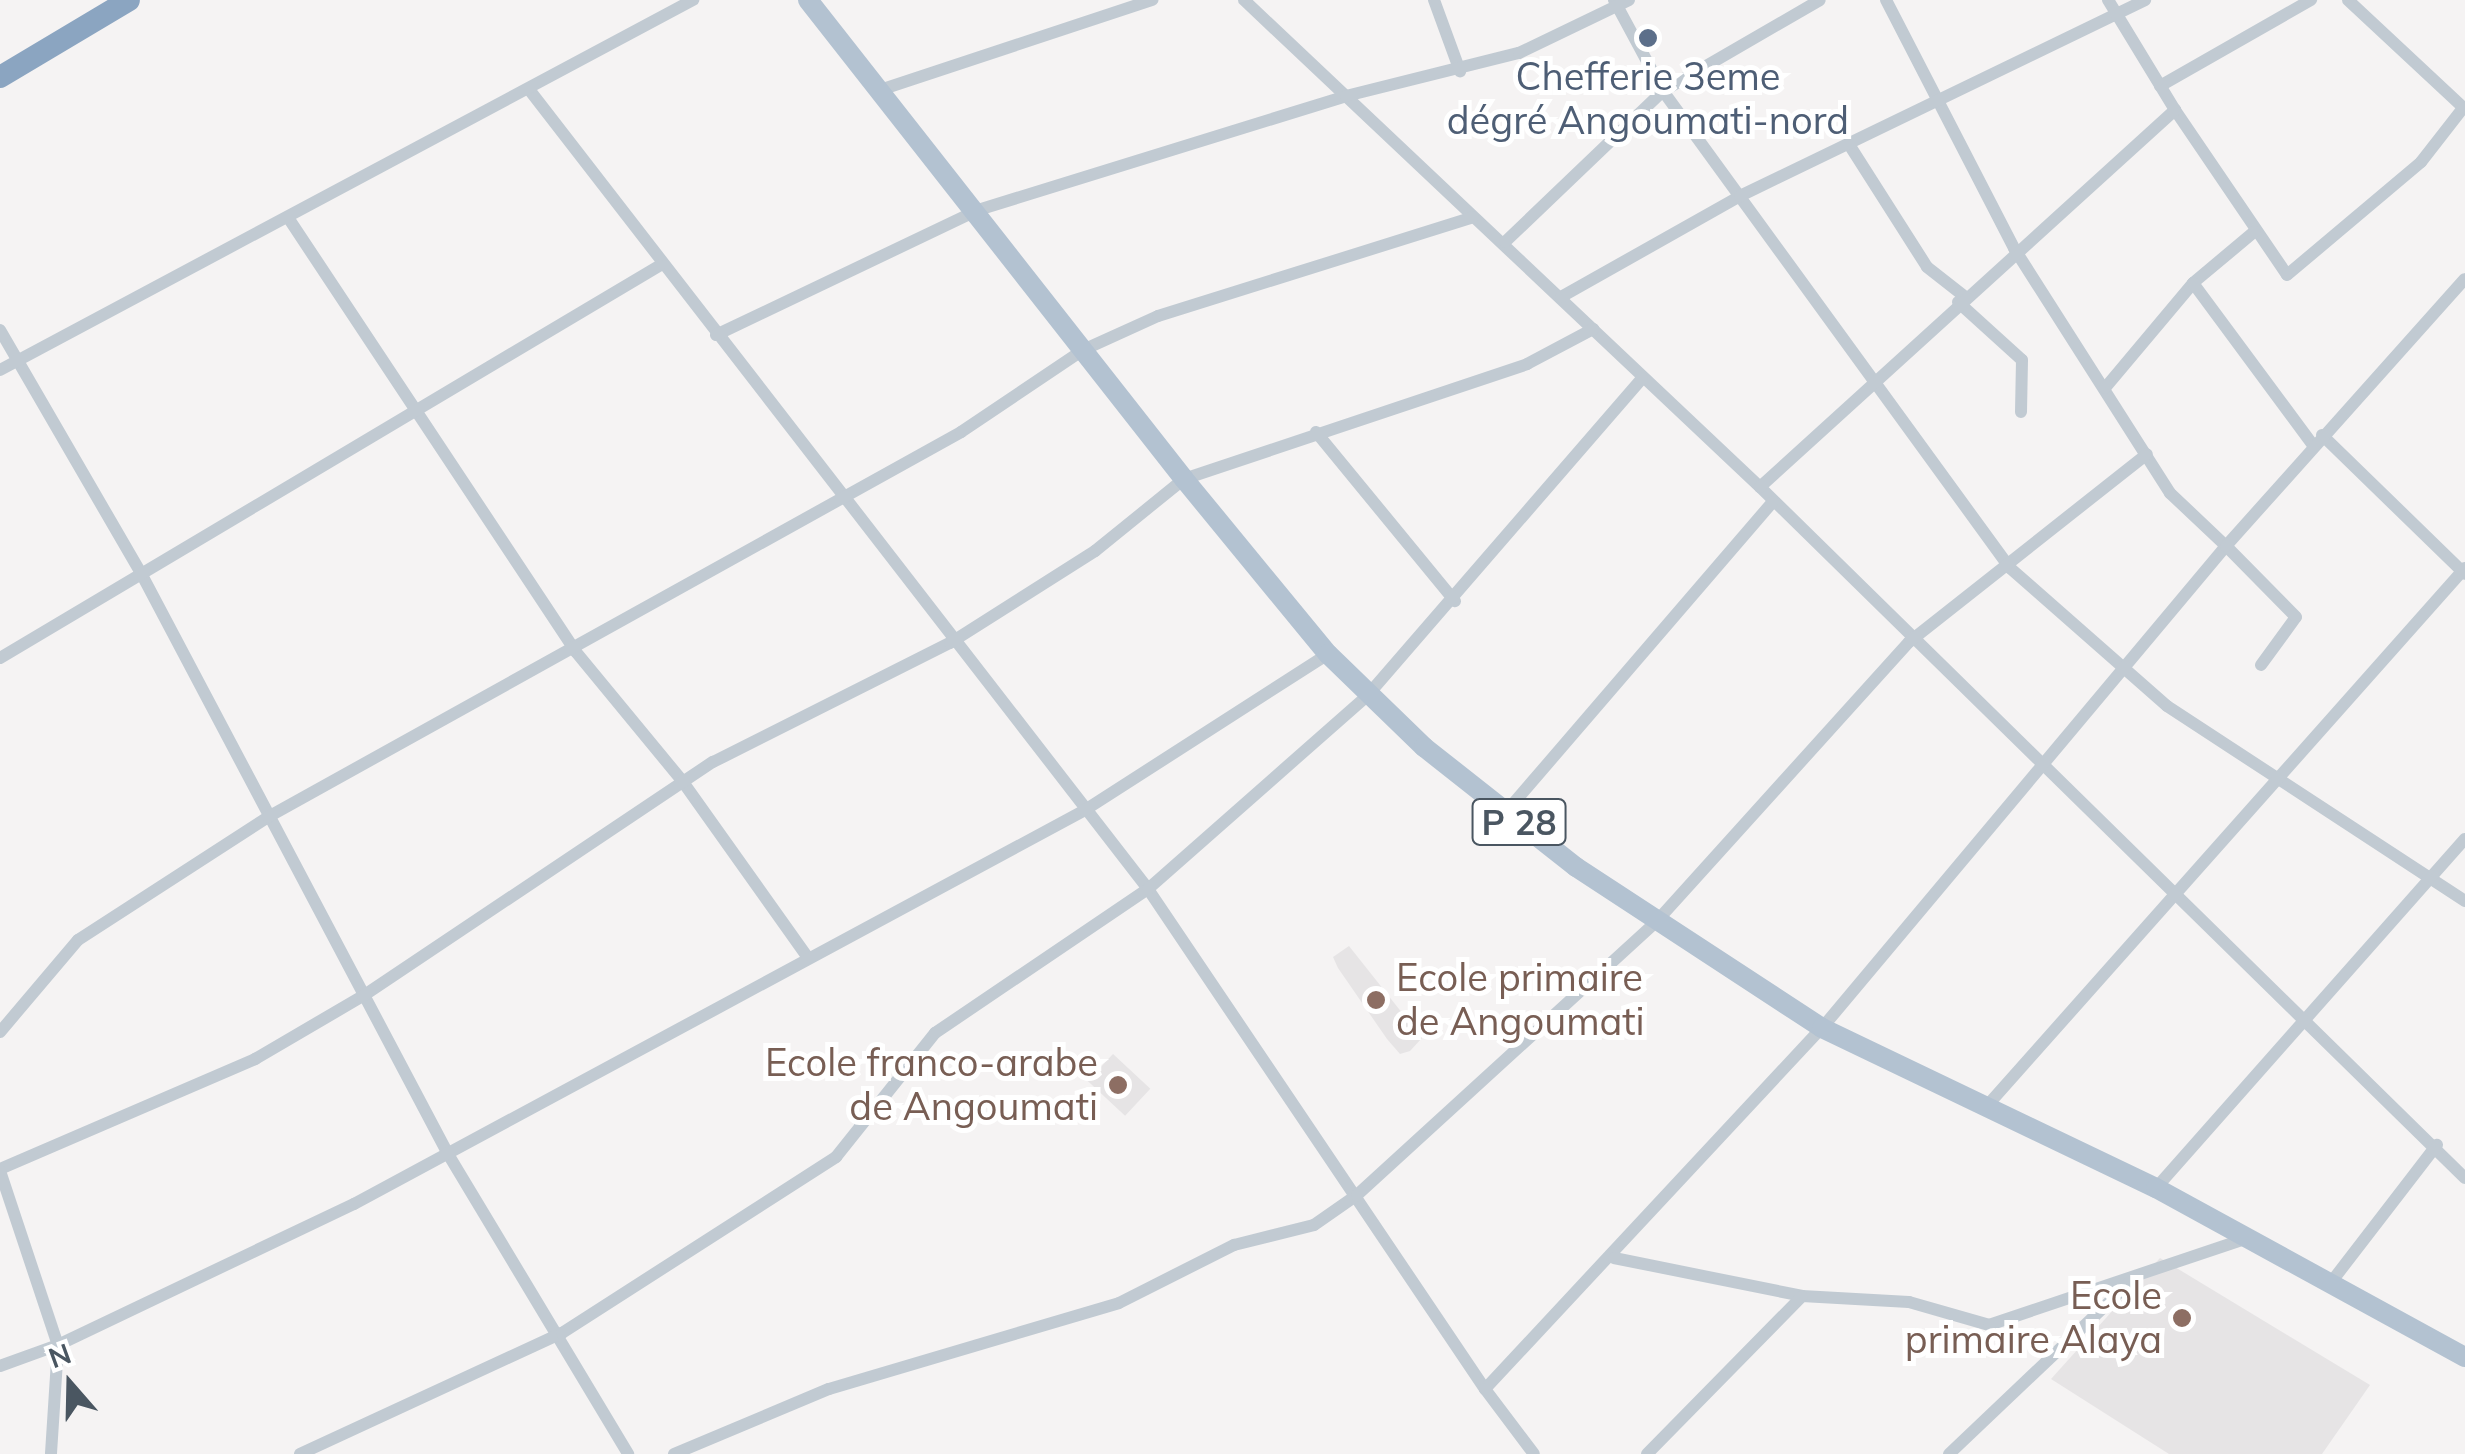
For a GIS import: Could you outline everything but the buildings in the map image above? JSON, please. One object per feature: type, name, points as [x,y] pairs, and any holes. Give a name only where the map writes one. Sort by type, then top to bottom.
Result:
[{"type":"highway","points":[[0,76],[128,0]]},
{"type":"main road","name":"P 28","points":[[808,0],[978,210],[1184,479],[1328,654],[1368,696],[1506,812],[1656,922],[1822,1028],[2156,1188],[2244,1240],[2465,1357]]},
{"type":"street","points":[[0,370],[532,92],[693,0]]},
{"type":"street","points":[[880,90],[1152,0]]},
{"type":"street","points":[[1244,0],[1472,216],[1505,242],[1642,378],[1760,487],[1909,642],[2304,1025],[2437,1145],[2465,1178]]},
{"type":"street","points":[[1434,0],[1460,71]]},
{"type":"street","points":[[1505,242],[1663,91],[1820,0]]},
{"type":"street","points":[[1886,0],[2014,248],[2185,511],[2226,546],[2296,617],[2261,666]]},
{"type":"street","points":[[2108,0],[2281,273],[2294,274],[2421,162],[2464,108],[2348,0]]},
{"type":"street","points":[[1561,297],[1740,196],[1939,105],[2145,0]]},
{"type":"street","points":[[2160,86],[2311,0]]},
{"type":"street","points":[[716,335],[978,210],[1346,96],[1460,71],[1539,46],[1620,2],[1663,91],[1870,384],[2010,568],[2118,668],[2465,902]]},
{"type":"street","points":[[532,92],[660,266],[950,643],[1148,889],[1358,1195],[1485,1389],[1534,1454]]},
{"type":"street","points":[[1760,487],[2014,248],[2175,110]]},
{"type":"street","points":[[1850,146],[1927,267],[2022,360],[2021,412]]},
{"type":"street","points":[[0,1032],[78,940],[268,817],[576,652],[840,499],[1083,350],[1158,316],[1472,216]]},
{"type":"street","points":[[289,219],[576,652],[683,782],[808,958]]},
{"type":"street","points":[[2105,388],[2193,283],[2254,232]]},
{"type":"street","points":[[0,658],[418,414],[660,266]]},
{"type":"street","points":[[1485,1389],[1614,1258],[1822,1028],[2118,668],[2465,279]]},
{"type":"street","points":[[1986,1107],[2464,571],[2318,440],[2193,283]]},
{"type":"street","points":[[51,1454],[58,1345],[0,1170],[255,1059],[363,996],[683,782],[950,643],[1094,550],[1184,479],[1527,364],[1594,329]]},
{"type":"street","points":[[0,330],[142,576],[448,1154],[562,1333],[628,1454]]},
{"type":"street","points":[[300,1454],[562,1333],[836,1157],[935,1033],[1148,889],[1368,696],[1642,378]]},
{"type":"street","points":[[1316,432],[1454,600]]},
{"type":"street","points":[[674,1454],[830,1389],[1119,1303],[1234,1245],[1314,1224],[1358,1195],[1656,922],[1909,642],[2010,568],[2148,454]]},
{"type":"street","points":[[1506,812],[1773,502]]},
{"type":"street","points":[[0,1366],[58,1345],[448,1154],[1086,810],[1328,654]]},
{"type":"street","points":[[2156,1188],[2304,1025],[2465,838]]},
{"type":"street","points":[[2329,1285],[2437,1145]]},
{"type":"street","points":[[1614,1258],[1802,1296],[1909,1302],[1989,1325],[2244,1240]]},
{"type":"street","points":[[1949,1454],[2134,1278]]},
{"type":"street","points":[[1647,1454],[1802,1296]]},
{"type":"shaded area","name":"Ecole primaire de Angoumati","points":[[1349,946],[1422,1038],[1410,1051],[1400,1054],[1338,968],[1333,957]]},
{"type":"shaded area","name":"Ecole franco-arabe de Angoumati","points":[[1113,1054],[1150,1089],[1125,1116],[1088,1081]]},
{"type":"shaded area","name":"Ecole primaire Alaya","points":[[2160,1258],[2370,1385],[2322,1454],[2169,1454],[2051,1379]]},
{"type":"place","name":"Chefferie 3eme dégré Angoumati-nord","points":[[1648,38]]},
{"type":"place","name":"Ecole primaire de Angoumati","points":[[1376,1000]]},
{"type":"place","name":"Ecole franco-arabe de Angoumati","points":[[1118,1085]]},
{"type":"place","name":"Ecole primaire Alaya","points":[[2182,1318]]}]
